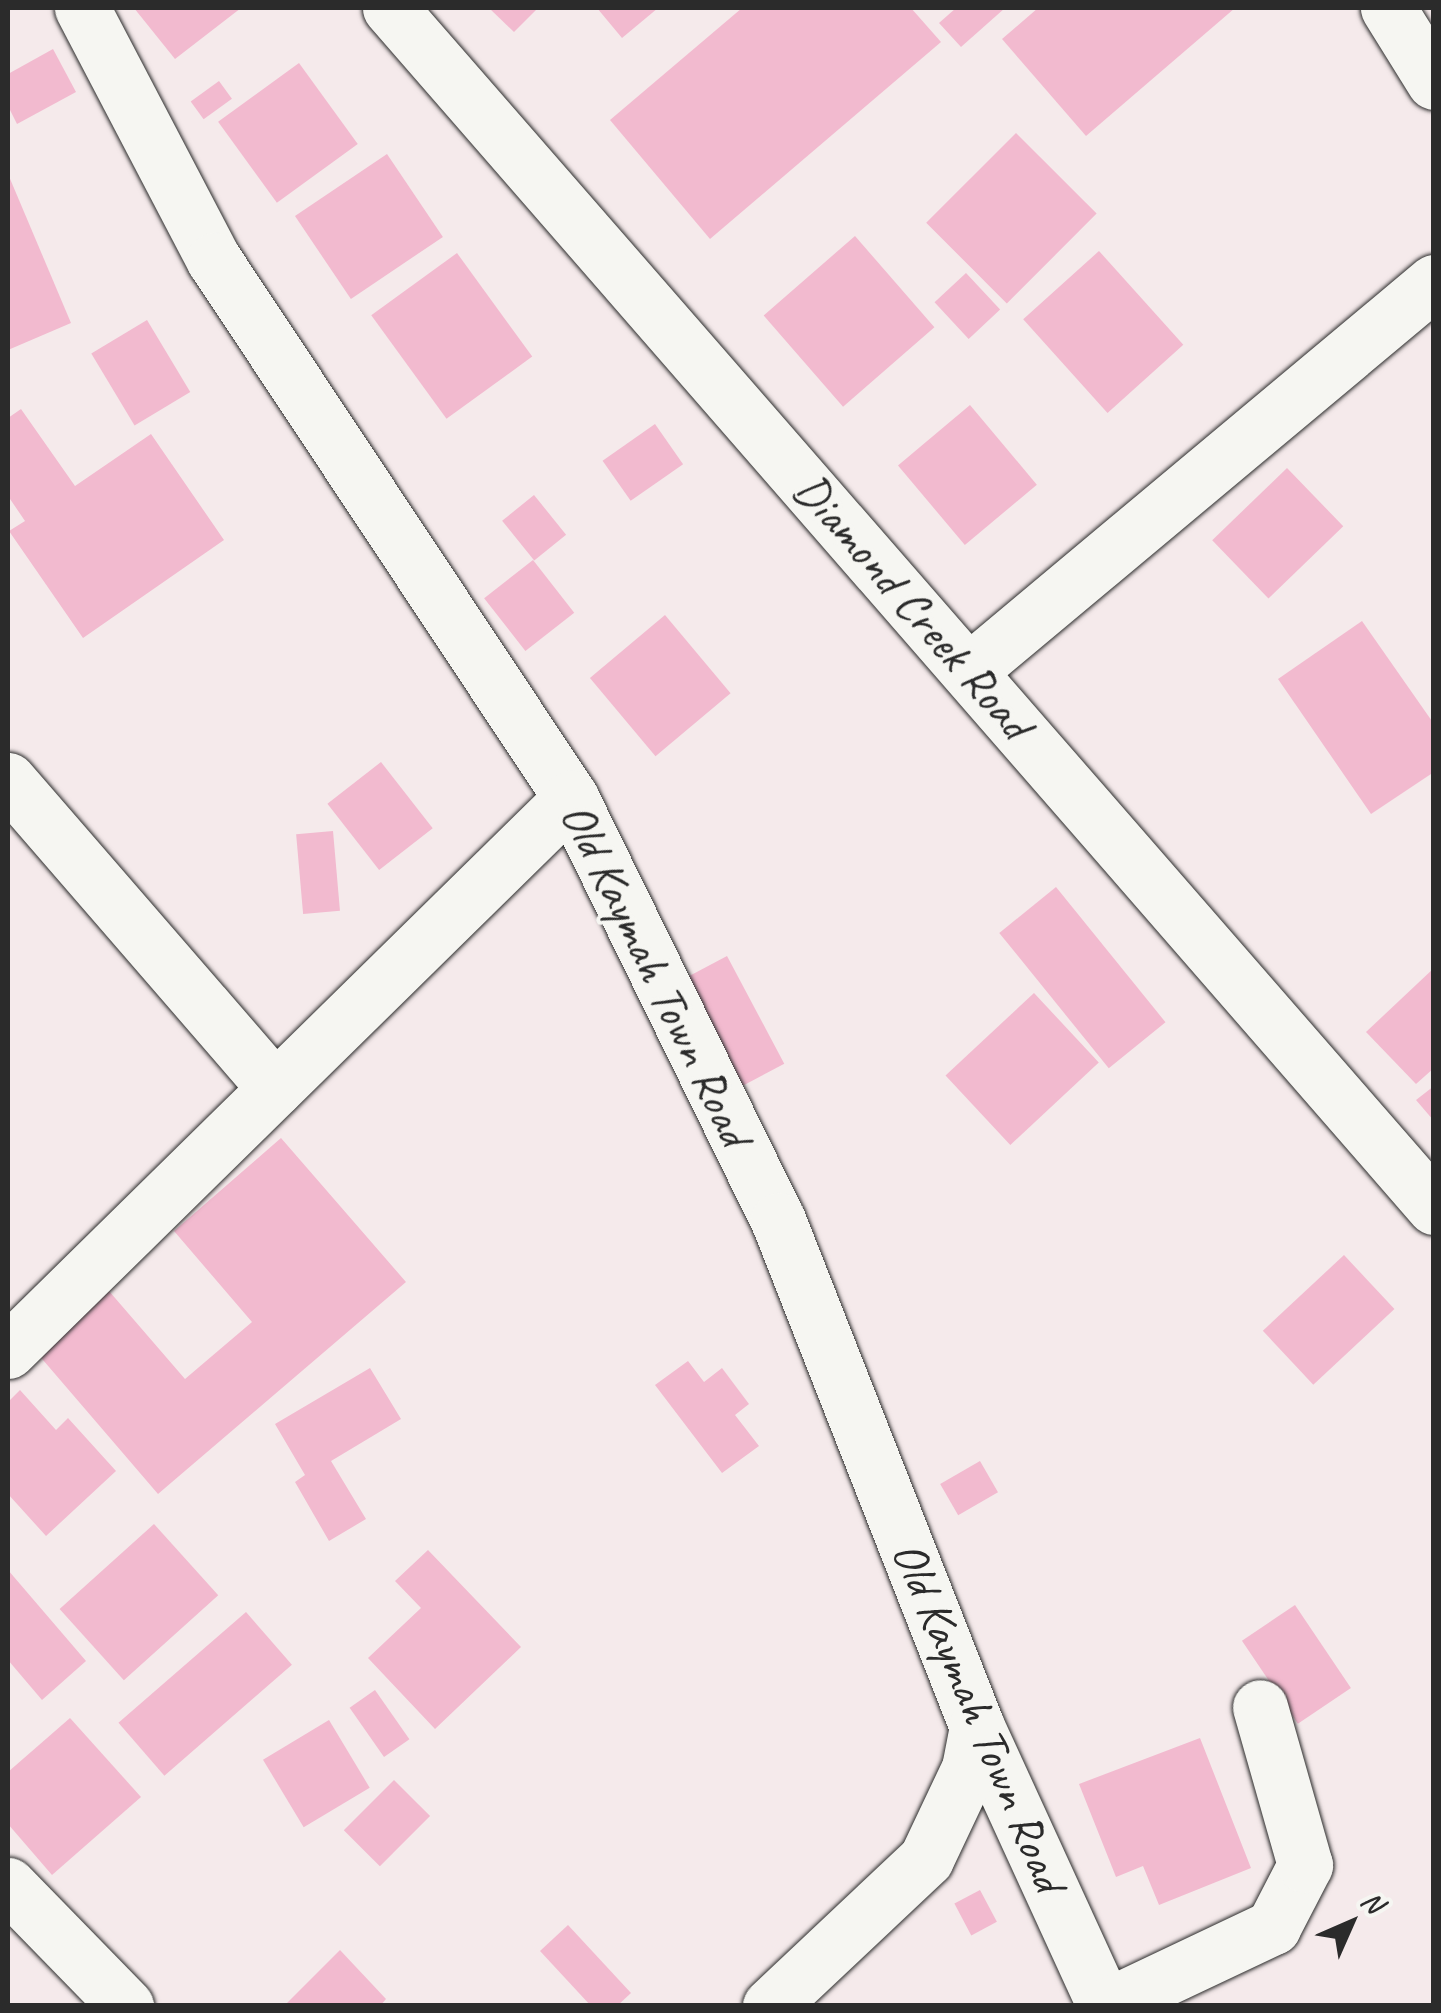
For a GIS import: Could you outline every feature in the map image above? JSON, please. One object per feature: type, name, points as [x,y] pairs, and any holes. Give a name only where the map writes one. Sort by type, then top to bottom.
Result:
[{"type":"street","name":"Old Kaymah Town Road","points":[[82,8],[214,260],[571,798],[778,1220],[977,1727],[1105,2006]]},
{"type":"street","name":"Diamond Creek Road","points":[[390,8],[1434,1207]]},
{"type":"street","points":[[1388,8],[1434,82]]},
{"type":"street","points":[[970,670],[1434,282]]},
{"type":"street","points":[[8,780],[276,1088]]},
{"type":"street","points":[[8,1351],[571,798]]},
{"type":"street","points":[[1105,2006],[1273,1927],[1304,1865],[1260,1707]]},
{"type":"street","points":[[770,2006],[926,1858],[969,1768],[977,1727]]},
{"type":"street","points":[[8,1885],[126,2006]]},
{"type":"building","points":[[134,8],[241,8],[175,59]]},
{"type":"building","points":[[489,8],[538,8],[514,32]]},
{"type":"building","points":[[597,8],[658,8],[622,38]]},
{"type":"building","points":[[742,8],[911,8],[941,42],[710,239],[610,120]]},
{"type":"building","points":[[956,8],[1005,8],[961,47],[939,23]]},
{"type":"building","points":[[1038,8],[1235,8],[1086,136],[1002,39]]},
{"type":"building","points":[[53,49],[76,92],[17,124],[8,106],[8,74]]},
{"type":"building","points":[[299,63],[358,144],[277,203],[218,122]]},
{"type":"building","points":[[219,81],[232,99],[204,119],[191,102]]},
{"type":"building","points":[[1016,133],[1097,214],[1007,303],[926,223]]},
{"type":"building","points":[[387,154],[443,237],[351,299],[295,216]]},
{"type":"building","points":[[8,174],[71,323],[8,350]]},
{"type":"building","points":[[855,236],[934,327],[843,407],[764,315]]},
{"type":"building","points":[[1099,251],[1183,345],[1108,413],[1023,319]]},
{"type":"building","points":[[457,253],[532,357],[446,419],[371,315]]},
{"type":"building","points":[[966,273],[1000,310],[969,339],[935,302]]},
{"type":"building","points":[[147,320],[190,392],[135,425],[91,353]]},
{"type":"building","points":[[970,405],[1037,485],[965,545],[898,465]]},
{"type":"building","points":[[21,409],[75,486],[151,434],[224,540],[83,638],[9,531],[25,521],[8,496],[8,418]]},
{"type":"building","points":[[655,424],[683,464],[631,501],[603,461]]},
{"type":"building","points":[[1287,468],[1343,526],[1268,599],[1212,540]]},
{"type":"building","points":[[534,495],[566,535],[534,560],[502,521]]},
{"type":"building","points":[[533,560],[574,613],[525,651],[484,598]]},
{"type":"building","points":[[665,615],[731,693],[655,756],[590,678]]},
{"type":"building","points":[[1362,621],[1434,724],[1434,772],[1371,814],[1278,679]]},
{"type":"building","points":[[381,762],[433,828],[379,870],[327,804]]},
{"type":"building","points":[[333,831],[340,911],[303,914],[296,834]]},
{"type":"building","points":[[1056,887],[1166,1022],[1109,1068],[999,933]]},
{"type":"building","points":[[727,956],[784,1064],[730,1093],[672,985]]},
{"type":"building","points":[[1434,968],[1434,1068],[1416,1084],[1366,1032]]},
{"type":"building","points":[[1034,993],[1099,1062],[1010,1145],[946,1076]]},
{"type":"building","points":[[1434,1086],[1434,1121],[1416,1100]]},
{"type":"building","points":[[281,1138],[406,1282],[158,1494],[37,1353],[109,1291],[185,1379],[252,1322],[174,1231]]},
{"type":"building","points":[[1344,1255],[1394,1309],[1313,1385],[1263,1331]]},
{"type":"building","points":[[688,1361],[704,1382],[722,1368],[749,1404],[735,1415],[759,1446],[722,1473],[655,1385]]},
{"type":"building","points":[[370,1368],[401,1419],[331,1461],[366,1519],[329,1541],[295,1482],[305,1475],[275,1424]]},
{"type":"building","points":[[20,1390],[56,1430],[68,1418],[116,1471],[46,1536],[8,1494],[8,1402]]},
{"type":"building","points":[[980,1461],[998,1492],[958,1515],[940,1484]]},
{"type":"building","points":[[154,1524],[218,1595],[124,1680],[60,1609]]},
{"type":"building","points":[[428,1550],[521,1647],[435,1729],[368,1658],[421,1608],[395,1581]]},
{"type":"building","points":[[8,1570],[86,1661],[42,1700],[8,1660]]},
{"type":"building","points":[[1295,1605],[1351,1688],[1298,1724],[1242,1641]]},
{"type":"building","points":[[246,1612],[292,1665],[164,1776],[118,1723]]},
{"type":"building","points":[[375,1690],[409,1739],[384,1757],[350,1708]]},
{"type":"building","points":[[70,1718],[141,1797],[52,1875],[8,1824],[8,1772]]},
{"type":"building","points":[[329,1720],[370,1788],[304,1827],[263,1760]]},
{"type":"building","points":[[1200,1738],[1251,1868],[1159,1905],[1143,1866],[1116,1877],[1079,1784]]},
{"type":"building","points":[[394,1780],[430,1816],[380,1866],[344,1830]]},
{"type":"building","points":[[980,1890],[997,1922],[971,1935],[954,1904]]},
{"type":"building","points":[[568,1925],[631,1993],[617,2006],[591,2006],[540,1951]]},
{"type":"building","points":[[340,1950],[386,1999],[380,2006],[284,2006]]}]
